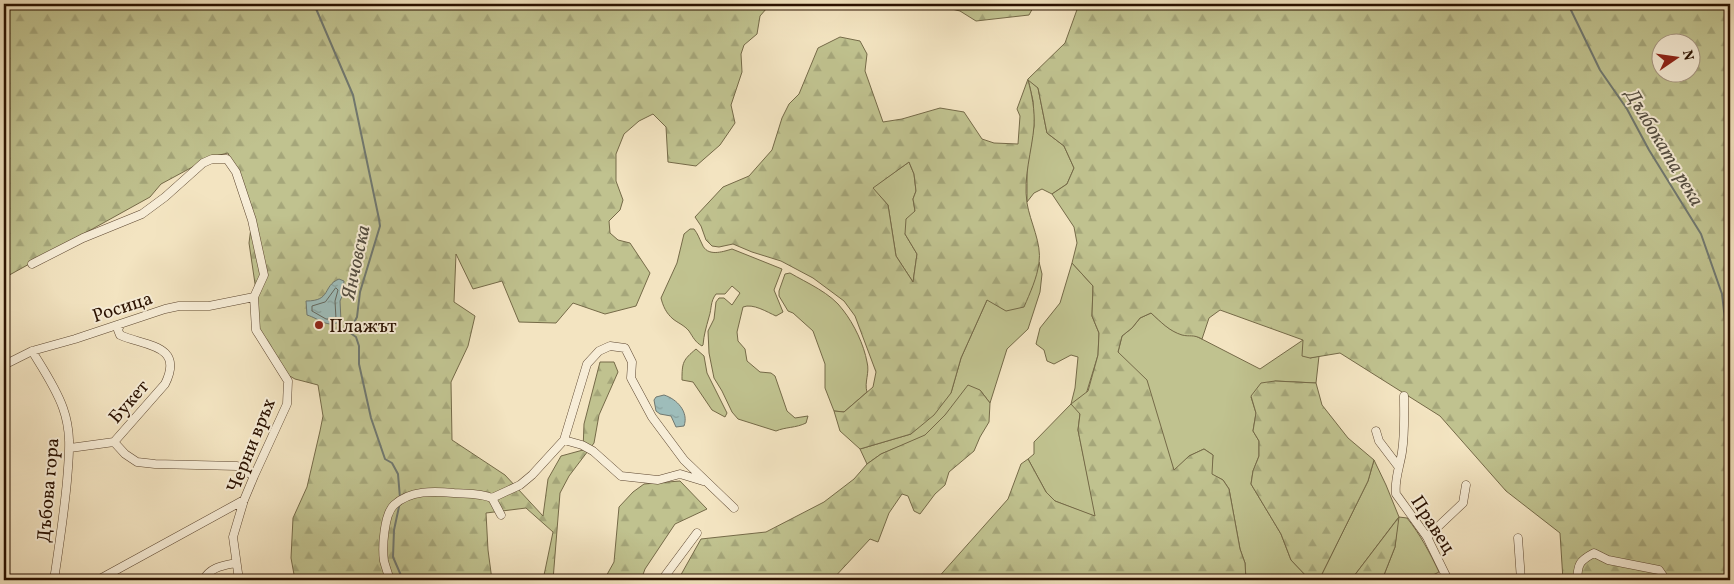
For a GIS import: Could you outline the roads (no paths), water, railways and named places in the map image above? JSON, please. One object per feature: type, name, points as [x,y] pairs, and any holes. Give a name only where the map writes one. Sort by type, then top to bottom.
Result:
[{"type":"street","name":"Черни връх","points":[[32,264],[83,238],[142,214],[165,197],[203,163],[212,159],[227,159],[236,172],[252,220],[264,275],[254,297],[256,330],[288,381],[287,404],[244,500],[233,537],[239,580]]},
{"type":"street","name":"Росица","points":[[4,365],[32,351],[120,325],[165,309],[179,306],[209,306],[254,297]]},
{"type":"street","name":"Букет","points":[[120,325],[118,330],[120,335],[162,349],[170,366],[169,376],[165,384],[114,442],[125,454],[137,462],[237,466],[254,476]]},
{"type":"street","points":[[492,498],[520,485],[532,475],[564,440],[587,364],[599,351],[610,346],[625,348],[632,362],[631,378],[652,417],[684,460],[734,508]]},
{"type":"street","name":"Дъбова гора","points":[[32,351],[58,395],[68,425],[70,448],[54,580]]},
{"type":"street","name":"Правец","points":[[1404,396],[1403,446],[1398,466],[1396,494],[1427,537],[1448,580]]},
{"type":"street","points":[[1376,431],[1379,441],[1398,466]]},
{"type":"street","points":[[564,440],[582,445],[594,451],[621,476],[658,480],[680,474],[705,481]]},
{"type":"street","points":[[70,448],[114,442]]},
{"type":"street","points":[[1427,537],[1464,503],[1466,485]]},
{"type":"street","points":[[390,580],[384,560],[385,530],[393,506],[404,499],[433,491],[482,494],[492,498],[501,515]]},
{"type":"street","points":[[98,580],[244,500]]},
{"type":"street","points":[[662,580],[698,533]]},
{"type":"street","points":[[1518,538],[1521,580]]},
{"type":"street","points":[[1577,580],[1578,568],[1582,559],[1594,553],[1608,560],[1658,570],[1666,580]]},
{"type":"street","points":[[202,580],[208,572],[218,566],[236,563]]},
{"type":"street","points":[[113,571],[117,580]]},
{"type":"water","points":[[339,279],[344,281],[343,294],[340,301],[341,321],[328,324],[307,315],[306,301],[320,299],[330,285]]},
{"type":"water","points":[[664,395],[681,407],[685,416],[684,426],[676,427],[671,416],[660,414],[656,411],[654,400],[656,397]]},
{"type":"waterway","name":"Янчовска","points":[[314,4],[353,95],[379,219],[380,226],[360,292],[357,317],[349,332],[356,337],[359,346],[359,364],[371,418],[385,459],[392,463],[398,474],[400,498]]},
{"type":"waterway","name":"Дълбоката река","points":[[1568,4],[1600,70],[1627,109],[1649,150],[1701,234],[1722,294],[1730,340]]},
{"type":"waterway","name":"Янчовска","points":[[400,502],[394,530],[393,557],[403,580]]},
{"type":"place","name":"Плажът","points":[[319,325]]}]
